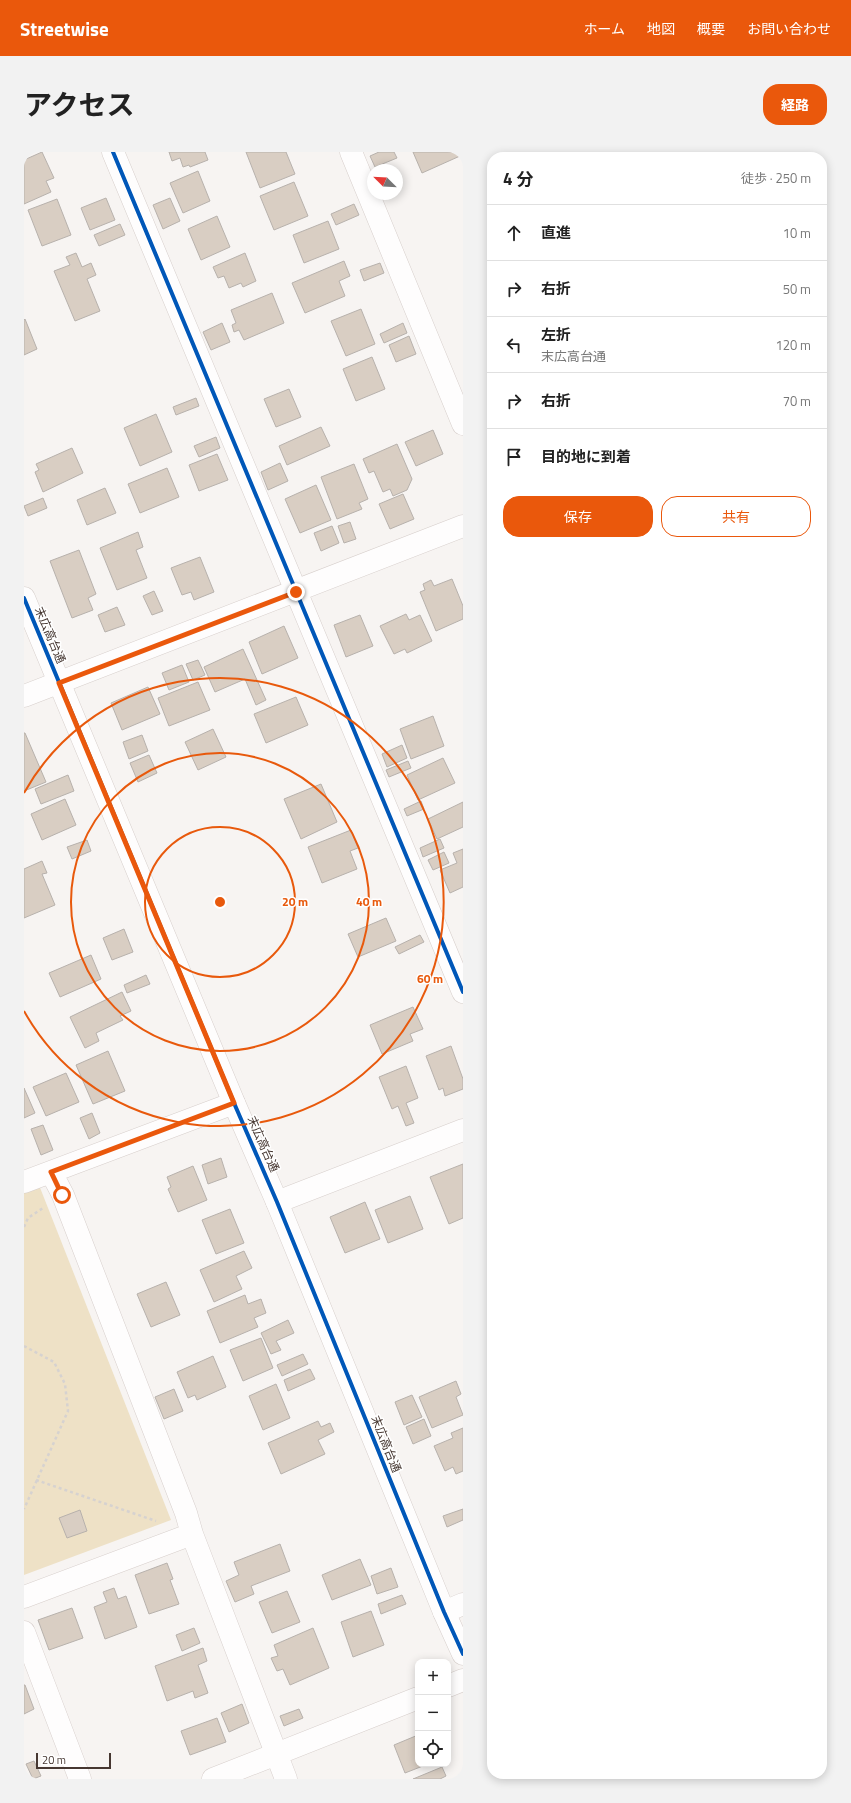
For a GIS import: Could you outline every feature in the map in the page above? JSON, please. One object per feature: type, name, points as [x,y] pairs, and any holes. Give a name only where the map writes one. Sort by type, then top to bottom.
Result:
[{"type":"street","points":[[113,152],[463,992]]},
{"type":"street","points":[[350,152],[463,424]]},
{"type":"street","points":[[24,696],[296,592],[463,526]]},
{"type":"street","name":"末広高台通","points":[[24,598],[234,1103],[453,1608],[463,1654]]},
{"type":"street","points":[[24,1182],[234,1103]]},
{"type":"street","points":[[277,1202],[463,1130]]},
{"type":"street","points":[[51,1172],[62,1195],[186,1513],[192,1534],[286,1779]]},
{"type":"street","points":[[24,1597],[192,1534]]},
{"type":"street","points":[[24,1632],[80,1779]]},
{"type":"street","points":[[451,1685],[463,1680]]},
{"type":"street","points":[[213,1779],[415,1699]]},
{"type":"path","points":[[24,1346],[54,1362],[65,1384],[68,1411],[24,1508]]},
{"type":"path","points":[[36,1480],[157,1521],[186,1513]]},
{"type":"shaded area","points":[[37,1180],[171,1520],[24,1575],[24,1185]]},
{"type":"building","points":[[42,152],[54,178],[46,181],[51,192],[24,204],[24,160]]},
{"type":"building","points":[[169,152],[205,152],[208,160],[190,167],[189,165],[183,167],[180,158],[172,161]]},
{"type":"building","points":[[246,152],[286,152],[295,174],[260,188]]},
{"type":"building","points":[[379,152],[394,152],[397,158],[382,164],[374,164],[370,156]]},
{"type":"building","points":[[413,152],[458,152],[460,156],[422,173]]},
{"type":"building","points":[[198,171],[210,201],[183,213],[170,183]]},
{"type":"building","points":[[294,182],[308,216],[274,230],[260,196]]},
{"type":"building","points":[[106,198],[115,220],[90,230],[81,208]]},
{"type":"building","points":[[170,198],[180,221],[163,229],[153,205]]},
{"type":"building","points":[[57,199],[71,235],[42,246],[28,210]]},
{"type":"building","points":[[354,204],[359,215],[336,225],[331,214]]},
{"type":"building","points":[[217,216],[230,247],[201,260],[188,229]]},
{"type":"building","points":[[328,221],[339,249],[304,263],[293,235]]},
{"type":"building","points":[[120,224],[125,235],[99,246],[94,235]]},
{"type":"building","points":[[76,253],[82,267],[91,263],[96,275],[87,279],[100,311],[75,321],[54,271],[70,265],[66,257]]},
{"type":"building","points":[[245,253],[256,281],[243,287],[241,283],[229,288],[224,276],[218,278],[213,267]]},
{"type":"building","points":[[344,261],[350,276],[339,281],[345,296],[305,313],[292,283]]},
{"type":"building","points":[[380,263],[384,273],[364,281],[360,270]]},
{"type":"building","points":[[272,293],[284,323],[244,340],[239,330],[234,332],[232,325],[236,323],[231,310]]},
{"type":"building","points":[[361,309],[375,344],[346,356],[331,321]]},
{"type":"building","points":[[25,319],[37,349],[24,355],[24,320]]},
{"type":"building","points":[[222,323],[230,342],[211,350],[203,332]]},
{"type":"building","points":[[403,323],[407,333],[384,343],[380,334]]},
{"type":"building","points":[[409,336],[416,354],[396,362],[389,345]]},
{"type":"building","points":[[372,357],[385,389],[356,401],[343,369]]},
{"type":"building","points":[[289,389],[301,417],[276,427],[264,399]]},
{"type":"building","points":[[196,398],[199,406],[176,415],[173,407]]},
{"type":"building","points":[[156,414],[172,452],[140,466],[124,428]]},
{"type":"building","points":[[321,427],[330,446],[287,465],[279,446]]},
{"type":"building","points":[[433,430],[443,454],[416,466],[405,442]]},
{"type":"building","points":[[216,437],[220,448],[199,457],[194,446]]},
{"type":"building","points":[[397,444],[412,479],[407,490],[393,496],[390,489],[383,492],[374,471],[369,473],[363,459]]},
{"type":"building","points":[[72,448],[83,473],[43,492],[35,472],[39,470],[36,464]]},
{"type":"building","points":[[217,454],[228,480],[199,491],[189,465]]},
{"type":"building","points":[[280,463],[288,481],[268,490],[261,472]]},
{"type":"building","points":[[354,464],[368,499],[359,503],[362,509],[337,519],[321,477]]},
{"type":"building","points":[[167,468],[179,497],[140,513],[128,484]]},
{"type":"building","points":[[316,485],[331,520],[300,533],[285,499]]},
{"type":"building","points":[[105,488],[116,513],[87,525],[77,500]]},
{"type":"building","points":[[403,494],[414,519],[390,529],[379,504]]},
{"type":"building","points":[[43,498],[47,508],[28,516],[24,506]]},
{"type":"building","points":[[350,522],[356,539],[344,543],[338,526]]},
{"type":"building","points":[[332,526],[339,543],[321,551],[314,533]]},
{"type":"building","points":[[138,532],[143,547],[136,550],[147,578],[117,590],[100,548]]},
{"type":"building","points":[[79,550],[96,594],[88,598],[93,610],[72,618],[50,561]]},
{"type":"building","points":[[200,557],[214,592],[194,600],[191,592],[182,595],[171,568]]},
{"type":"building","points":[[452,579],[463,606],[463,619],[436,631],[420,592],[425,590],[423,584],[431,580],[434,586]]},
{"type":"building","points":[[154,591],[163,611],[152,615],[143,596]]},
{"type":"building","points":[[117,607],[125,625],[105,632],[98,615]]},
{"type":"building","points":[[406,614],[409,620],[420,615],[432,641],[407,653],[405,649],[394,654],[380,626]]},
{"type":"building","points":[[360,615],[373,646],[346,657],[334,625]]},
{"type":"building","points":[[284,626],[298,658],[262,674],[249,642]]},
{"type":"building","points":[[243,649],[266,700],[256,705],[245,679],[215,692],[204,667]]},
{"type":"building","points":[[198,660],[205,675],[193,680],[186,664]]},
{"type":"building","points":[[182,665],[189,682],[169,690],[162,673]]},
{"type":"building","points":[[198,682],[210,710],[169,726],[158,698]]},
{"type":"building","points":[[148,687],[160,714],[122,730],[111,703]]},
{"type":"building","points":[[296,697],[308,725],[266,743],[254,714]]},
{"type":"building","points":[[433,716],[444,746],[411,759],[400,729]]},
{"type":"building","points":[[213,729],[226,757],[198,770],[185,742]]},
{"type":"building","points":[[24,733],[46,782],[24,791]]},
{"type":"building","points":[[142,735],[148,751],[129,759],[123,742]]},
{"type":"building","points":[[402,745],[407,758],[387,767],[382,754]]},
{"type":"building","points":[[149,755],[157,773],[138,782],[130,763]]},
{"type":"building","points":[[443,758],[455,783],[418,800],[407,775]]},
{"type":"building","points":[[408,761],[411,768],[389,777],[386,770]]},
{"type":"building","points":[[68,775],[74,791],[41,804],[35,789]]},
{"type":"building","points":[[321,784],[337,822],[301,839],[284,799]]},
{"type":"building","points":[[65,799],[76,825],[42,840],[31,814]]},
{"type":"building","points":[[421,801],[424,809],[407,816],[404,809]]},
{"type":"building","points":[[463,802],[463,827],[437,839],[428,819]]},
{"type":"building","points":[[351,830],[358,848],[350,851],[357,869],[322,883],[308,847]]},
{"type":"building","points":[[440,839],[444,848],[423,857],[420,848]]},
{"type":"building","points":[[87,840],[91,851],[72,859],[67,847]]},
{"type":"building","points":[[463,849],[463,887],[450,893],[440,870],[457,863],[453,853]]},
{"type":"building","points":[[444,852],[449,863],[433,870],[428,860]]},
{"type":"building","points":[[42,861],[47,873],[42,874],[55,905],[24,918],[24,869]]},
{"type":"building","points":[[386,918],[396,941],[358,957],[348,934]]},
{"type":"building","points":[[124,929],[133,952],[112,960],[103,938]]},
{"type":"building","points":[[420,935],[424,942],[399,954],[395,947]]},
{"type":"building","points":[[91,955],[101,979],[60,997],[49,973]]},
{"type":"building","points":[[146,975],[150,984],[127,993],[124,985]]},
{"type":"building","points":[[122,992],[131,1011],[120,1016],[123,1020],[96,1033],[99,1041],[85,1048],[70,1017]]},
{"type":"building","points":[[413,1007],[423,1029],[410,1034],[413,1041],[382,1054],[370,1025]]},
{"type":"building","points":[[451,1046],[463,1079],[463,1089],[445,1096],[443,1088],[439,1090],[426,1056]]},
{"type":"building","points":[[108,1051],[125,1091],[93,1104],[76,1065]]},
{"type":"building","points":[[406,1066],[418,1098],[406,1103],[414,1123],[406,1126],[398,1106],[392,1109],[379,1077]]},
{"type":"building","points":[[66,1073],[79,1102],[46,1116],[33,1087]]},
{"type":"building","points":[[24,1088],[35,1113],[24,1118]]},
{"type":"building","points":[[92,1113],[100,1133],[89,1139],[80,1118]]},
{"type":"building","points":[[43,1125],[53,1150],[41,1155],[31,1129]]},
{"type":"building","points":[[221,1158],[227,1177],[208,1184],[202,1165]]},
{"type":"building","points":[[463,1164],[463,1218],[449,1224],[430,1177]]},
{"type":"building","points":[[193,1166],[207,1200],[178,1212],[168,1189],[171,1187],[167,1177]]},
{"type":"building","points":[[410,1196],[423,1229],[388,1243],[375,1210]]},
{"type":"building","points":[[365,1202],[380,1239],[345,1253],[330,1217]]},
{"type":"building","points":[[230,1209],[244,1243],[216,1254],[202,1220]]},
{"type":"building","points":[[244,1251],[252,1268],[236,1276],[242,1289],[214,1302],[200,1270]]},
{"type":"building","points":[[166,1282],[180,1315],[151,1327],[137,1294]]},
{"type":"building","points":[[245,1295],[248,1304],[261,1299],[266,1313],[254,1318],[258,1327],[220,1343],[207,1311]]},
{"type":"building","points":[[288,1320],[294,1333],[276,1341],[281,1350],[271,1354],[261,1333]]},
{"type":"building","points":[[261,1338],[273,1368],[243,1381],[230,1350]]},
{"type":"building","points":[[303,1354],[308,1364],[282,1376],[277,1365]]},
{"type":"building","points":[[213,1356],[226,1387],[197,1400],[195,1395],[188,1398],[177,1372]]},
{"type":"building","points":[[310,1369],[315,1379],[288,1391],[284,1380]]},
{"type":"building","points":[[456,1381],[461,1394],[456,1397],[463,1415],[432,1428],[419,1397]]},
{"type":"building","points":[[276,1384],[290,1418],[263,1430],[249,1396]]},
{"type":"building","points":[[174,1389],[183,1411],[164,1419],[155,1397]]},
{"type":"building","points":[[412,1395],[422,1417],[404,1425],[395,1402]]},
{"type":"building","points":[[424,1419],[431,1436],[413,1444],[406,1427]]},
{"type":"building","points":[[318,1421],[321,1427],[330,1423],[334,1432],[318,1440],[325,1454],[281,1474],[268,1443]]},
{"type":"building","points":[[463,1428],[463,1471],[456,1474],[453,1467],[445,1471],[434,1446],[453,1438],[451,1433]]},
{"type":"building","points":[[463,1509],[463,1520],[447,1527],[443,1516]]},
{"type":"building","points":[[80,1510],[87,1531],[67,1538],[59,1518]]},
{"type":"building","points":[[280,1544],[290,1571],[251,1586],[254,1594],[235,1602],[226,1581],[239,1575],[234,1562]]},
{"type":"building","points":[[360,1559],[371,1585],[332,1600],[322,1575]]},
{"type":"building","points":[[167,1563],[173,1579],[170,1580],[179,1604],[149,1614],[135,1575]]},
{"type":"building","points":[[391,1568],[398,1587],[377,1594],[371,1576]]},
{"type":"building","points":[[114,1588],[118,1599],[126,1596],[137,1627],[105,1639],[94,1607],[107,1602],[103,1592]]},
{"type":"building","points":[[287,1591],[300,1622],[272,1633],[259,1602]]},
{"type":"building","points":[[402,1595],[406,1604],[381,1614],[378,1604]]},
{"type":"building","points":[[72,1608],[83,1638],[49,1650],[38,1620]]},
{"type":"building","points":[[371,1611],[384,1645],[353,1657],[341,1622]]},
{"type":"building","points":[[194,1628],[200,1643],[182,1651],[176,1635]]},
{"type":"building","points":[[313,1628],[329,1668],[290,1685],[283,1669],[277,1671],[271,1658],[278,1656],[274,1645]]},
{"type":"building","points":[[203,1648],[207,1661],[198,1665],[208,1693],[195,1698],[193,1691],[167,1701],[155,1666]]},
{"type":"building","points":[[24,1685],[34,1709],[24,1714]]},
{"type":"building","points":[[242,1704],[249,1723],[229,1732],[221,1713]]},
{"type":"building","points":[[299,1709],[303,1718],[284,1726],[280,1716]]},
{"type":"building","points":[[217,1718],[226,1742],[190,1755],[181,1731]]},
{"type":"building","points":[[415,1736],[415,1767],[420,1767],[405,1773],[394,1745]]},
{"type":"building","points":[[34,1761],[41,1776],[33,1779],[26,1764]]},
{"type":"building","points":[[442,1767],[446,1776],[440,1779],[413,1779]]},
{"type":"cycle path","points":[[113,152],[463,992]]},
{"type":"cycle path","points":[[24,598],[234,1103],[277,1202],[444,1612],[463,1654]]},
{"type":"route","points":[[62,1195],[51,1172],[234,1103],[59,683],[296,592]]}]
